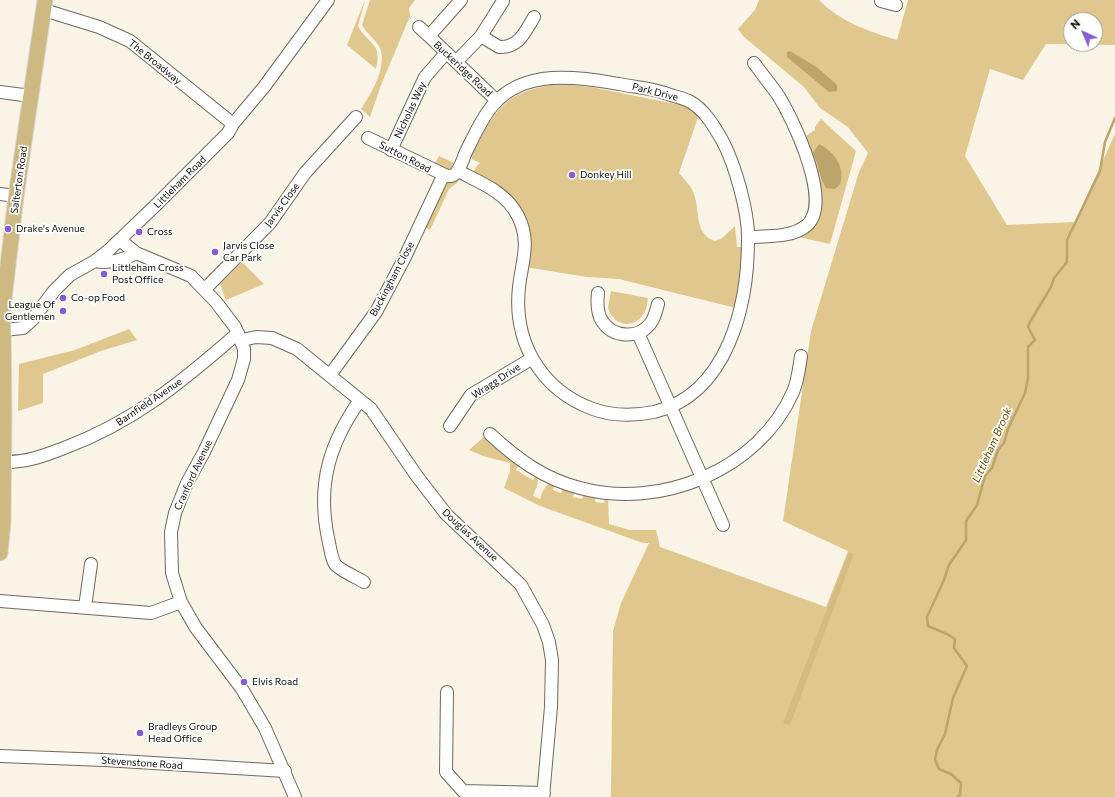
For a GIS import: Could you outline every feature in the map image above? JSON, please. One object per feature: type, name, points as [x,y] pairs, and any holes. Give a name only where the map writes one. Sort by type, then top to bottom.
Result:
[{"type":"main road","name":"Salterton Road","points":[[0,552],[2,482],[2,308],[16,196],[45,5]]},
{"type":"street","name":"Littleham Road","points":[[3,330],[23,328],[32,320],[54,291],[70,275],[95,261],[120,240],[203,160],[228,133],[233,124],[264,87],[328,0]]},
{"type":"street","name":"Buckeridge Road","points":[[429,36],[461,0]]},
{"type":"street","points":[[880,0],[896,5]]},
{"type":"street","points":[[456,62],[481,36],[503,1]]},
{"type":"street","name":"The Broadway","points":[[45,5],[130,41],[233,124]]},
{"type":"street","points":[[481,36],[499,47],[509,45],[520,40],[534,17]]},
{"type":"street","name":"Buckeridge Road","points":[[419,27],[497,101]]},
{"type":"street","name":"Nicholas Way","points":[[391,150],[425,77],[446,53]]},
{"type":"street","points":[[749,237],[795,233],[807,225],[812,219],[815,212],[816,199],[799,134],[778,95],[754,63]]},
{"type":"street","name":"Park Drive","points":[[458,171],[486,114],[497,101],[510,91],[528,83],[560,77],[593,80],[659,91],[690,102],[714,125],[729,154],[740,186],[749,237],[745,280],[732,336],[720,362],[710,376],[694,391],[670,407]]},
{"type":"street","points":[[0,92],[31,96]]},
{"type":"street","name":"Jarvis Close","points":[[204,289],[270,223],[288,200],[305,173],[356,117]]},
{"type":"street","name":"Sutton Road","points":[[368,138],[443,176]]},
{"type":"street","points":[[443,176],[452,176],[458,171],[499,192],[518,216],[526,241],[526,250],[518,299],[518,317],[522,337],[539,371],[560,392],[572,400],[600,412],[635,415],[670,407]]},
{"type":"street","name":"Buckingham Close","points":[[330,375],[376,312],[404,259],[443,176]]},
{"type":"street","points":[[0,194],[16,196]]},
{"type":"street","name":"Cranford Avenue","points":[[120,240],[136,253],[183,271],[191,276],[232,321],[240,337],[244,350],[242,369],[204,452],[187,483],[175,513],[171,532],[172,573],[181,602],[196,628],[242,690],[265,728],[295,797]]},
{"type":"street","points":[[95,261],[102,262],[119,260],[136,253]]},
{"type":"street","points":[[598,293],[598,308],[602,320],[606,325],[620,334],[638,333],[651,324],[658,304]]},
{"type":"street","points":[[638,333],[723,525]]},
{"type":"street","name":"Douglas Avenue","points":[[240,337],[272,338],[297,349],[371,409],[380,420],[416,475],[446,514],[520,585],[543,626],[549,642],[552,679],[544,795]]},
{"type":"street","name":"Barnfield Avenue","points":[[2,462],[31,460],[108,430],[134,415],[240,337]]},
{"type":"street","points":[[490,434],[523,462],[545,476],[581,489],[616,494],[641,493],[670,489],[702,478],[733,462],[774,423],[783,411],[793,391],[798,376],[801,356]]},
{"type":"street","name":"Wragg Drive","points":[[450,426],[472,395],[532,359]]},
{"type":"street","points":[[360,400],[345,425],[328,462],[324,485],[324,519],[332,558],[336,565],[364,582]]},
{"type":"street","points":[[85,607],[92,564]]},
{"type":"street","points":[[0,601],[151,613],[181,602]]},
{"type":"street","points":[[447,692],[446,772],[463,791],[544,795]]},
{"type":"street","name":"Stevenstone Road","points":[[0,756],[104,760],[285,771]]},
{"type":"shaded area","points":[[365,0],[358,26],[376,48],[378,60],[376,69],[347,45]]},
{"type":"shaded area","points":[[370,0],[415,0],[409,8],[410,16],[381,85],[370,117],[361,109],[378,79],[382,62],[382,54],[375,40],[362,25]]},
{"type":"shaded area","points":[[759,0],[819,0],[845,20],[897,40],[908,0],[1115,0],[1115,45],[1103,45],[1103,12],[1063,12],[1063,44],[1046,44],[1023,80],[990,69],[965,156],[1007,225],[1075,222],[1115,134],[1115,797],[611,797],[613,631],[621,603],[649,543],[643,543],[540,506],[504,488],[510,471],[510,463],[483,456],[469,450],[485,436],[505,455],[519,464],[516,470],[533,480],[536,475],[538,483],[533,496],[540,499],[543,490],[549,484],[555,483],[553,490],[561,493],[564,486],[575,490],[573,497],[582,499],[584,492],[596,494],[595,502],[604,503],[605,496],[608,496],[609,524],[630,530],[656,530],[660,547],[826,607],[848,551],[783,521],[811,331],[859,172],[868,153],[848,127],[820,108],[804,87],[743,36],[738,29],[755,10]]},
{"type":"shaded area","points":[[790,51],[818,68],[837,85],[837,91],[829,92],[787,57],[787,52]]},
{"type":"shaded area","points":[[560,84],[591,87],[685,106],[699,114],[679,173],[693,191],[699,221],[708,238],[715,241],[721,239],[735,226],[737,247],[745,247],[755,241],[746,308],[736,308],[619,279],[587,277],[525,267],[530,234],[524,216],[473,173],[480,163],[472,159],[471,156],[487,126],[504,105],[514,97],[526,91]]},
{"type":"shaded area","points":[[821,119],[856,151],[830,244],[794,236],[816,219],[805,145],[806,136],[815,130],[815,127]]},
{"type":"shaded area","points":[[819,144],[834,156],[840,166],[840,184],[835,189],[826,188],[822,180],[813,153]]},
{"type":"shaded area","points":[[439,156],[454,163],[450,170],[447,171],[434,165]]},
{"type":"shaded area","points":[[459,179],[457,183],[449,189],[430,230],[423,226],[446,183]]},
{"type":"shaded area","points":[[242,262],[264,284],[226,300],[220,284]]},
{"type":"shaded area","points":[[611,291],[648,298],[646,310],[640,319],[629,324],[624,324],[614,318],[608,308]]},
{"type":"shaded area","points":[[129,329],[137,340],[101,351],[43,374],[43,403],[18,411],[19,364],[75,350]]},
{"type":"shaded area","points":[[849,552],[854,554],[790,725],[783,723]]},
{"type":"waterway","name":"Littleham Brook","points":[[957,797],[960,795],[961,783],[951,774],[939,769],[935,760],[937,750],[945,734],[953,698],[967,666],[954,648],[955,639],[928,626],[927,617],[944,580],[949,565],[966,540],[966,521],[977,505],[985,476],[992,468],[998,450],[1004,443],[1008,429],[1025,393],[1028,378],[1028,347],[1035,340],[1028,327],[1051,287],[1054,278],[1067,262],[1067,240],[1100,171],[1105,142],[1115,118]]},
{"type":"place","name":"Donkey Hill","points":[[572,175]]},
{"type":"place","name":"Drake's Avenue","points":[[8,229]]},
{"type":"place","name":"Cross","points":[[139,232]]},
{"type":"place","name":"Jarvis Close Car Park","points":[[215,252]]},
{"type":"place","name":"Littleham Cross Post Office","points":[[104,274]]},
{"type":"place","name":"Co-op Food","points":[[63,298]]},
{"type":"place","name":"League Of Gentlemen","points":[[63,311]]},
{"type":"place","name":"Elvis Road","points":[[244,682]]},
{"type":"place","name":"Bradleys Group Head Office","points":[[140,733]]}]
